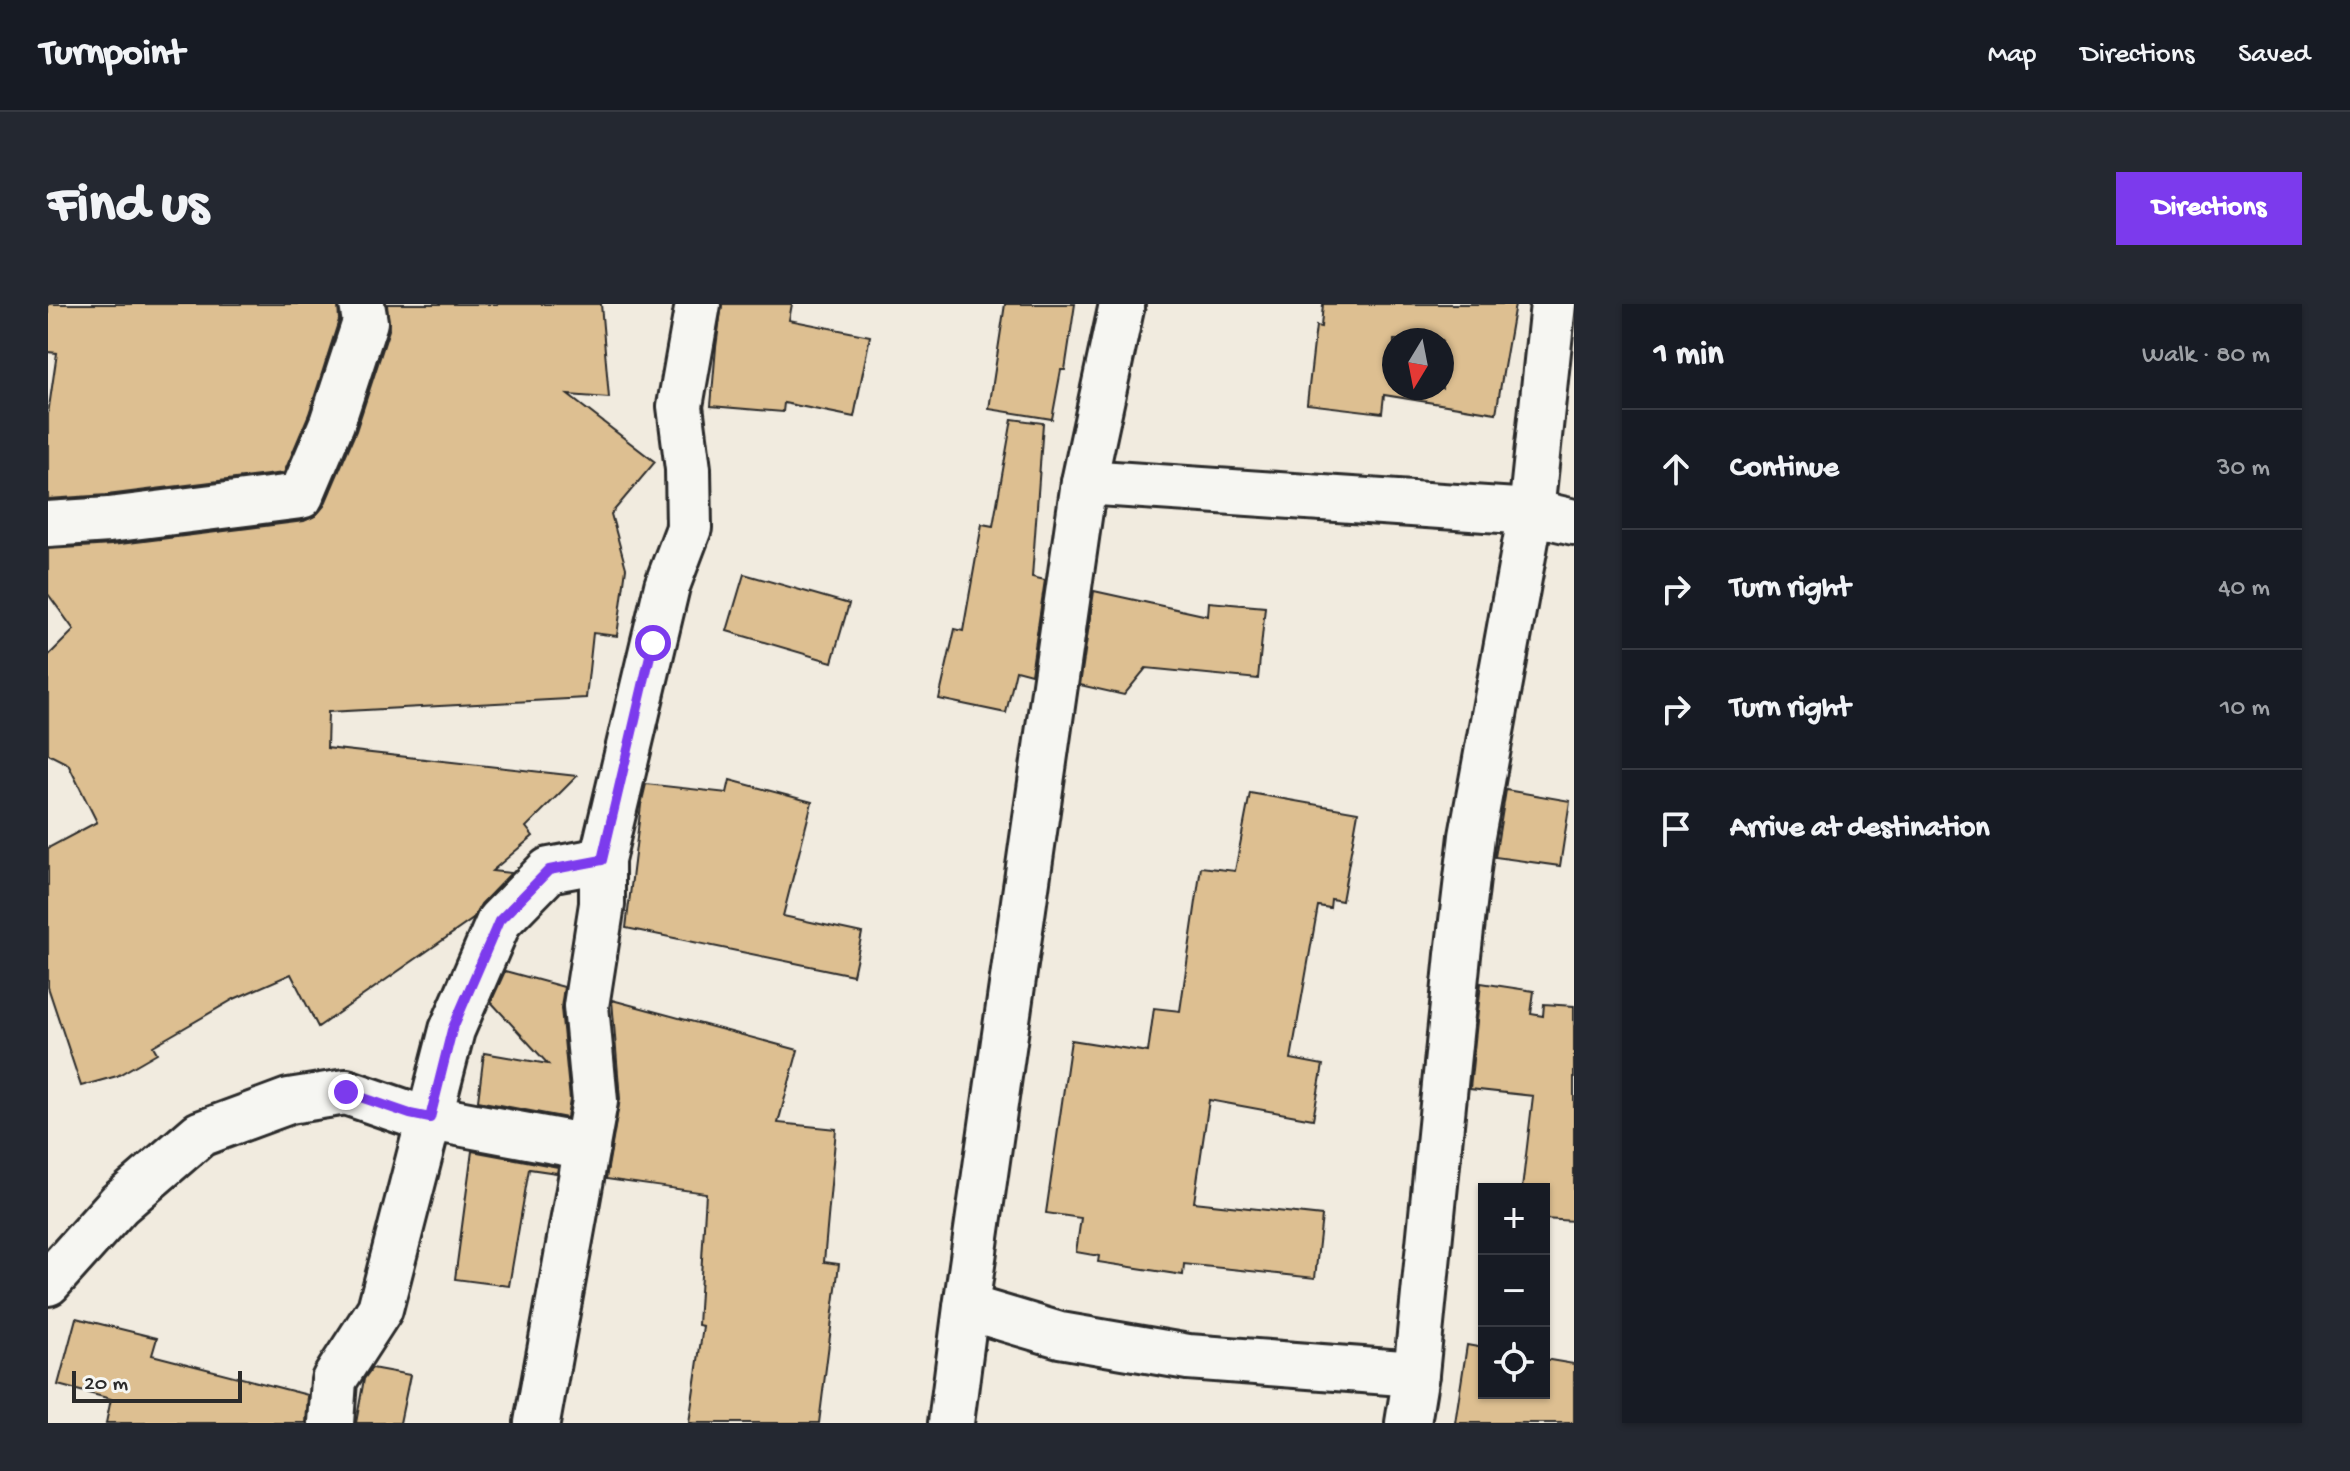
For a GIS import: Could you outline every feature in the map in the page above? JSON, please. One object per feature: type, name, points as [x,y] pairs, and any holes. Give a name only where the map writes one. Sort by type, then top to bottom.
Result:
[{"type":"street","points":[[48,524],[109,520],[301,496],[332,423],[365,322],[362,304]]},
{"type":"street","points":[[537,1423],[595,1101],[586,1006],[602,904],[602,860],[667,586],[689,528],[688,469],[680,406],[698,304]]},
{"type":"street","points":[[951,1423],[1084,482],[1122,304]]},
{"type":"street","points":[[1408,1423],[1416,1374],[1472,836],[1531,512],[1553,304]]},
{"type":"street","points":[[1084,482],[1531,512],[1574,522]]},
{"type":"street","points":[[331,1423],[334,1380],[380,1309],[452,1030],[499,921],[549,870],[602,860]]},
{"type":"street","points":[[48,1283],[119,1204],[200,1134],[289,1101],[346,1092],[410,1114],[587,1147]]},
{"type":"street","points":[[966,1307],[1060,1335],[1188,1357],[1416,1374]]},
{"type":"building","points":[[48,304],[338,304],[339,320],[309,414],[284,473],[107,495],[48,499],[48,414],[57,353],[48,352]]},
{"type":"building","points":[[387,304],[601,304],[609,398],[568,395],[655,462],[611,514],[626,568],[617,636],[593,633],[586,698],[328,712],[327,748],[577,776],[526,827],[533,836],[492,871],[511,873],[481,904],[473,919],[318,1027],[291,974],[234,999],[153,1046],[157,1053],[117,1076],[81,1086],[48,987],[48,848],[97,822],[68,764],[48,754],[48,656],[74,630],[48,594],[48,549],[112,545],[304,521],[315,516],[324,506],[356,431],[389,330]]},
{"type":"building","points":[[722,304],[792,304],[789,320],[870,336],[854,417],[784,403],[783,412],[711,406]]},
{"type":"building","points":[[1005,304],[1075,304],[1065,370],[1061,370],[1052,419],[989,409]]},
{"type":"building","points":[[1323,304],[1515,304],[1496,413],[1415,400],[1454,400],[1454,328],[1382,328],[1382,413],[1307,404],[1316,326],[1321,327]]},
{"type":"building","points":[[1012,419],[1043,423],[1032,577],[1045,580],[1031,674],[1016,670],[1006,713],[939,699],[955,629],[963,631],[982,524],[993,526]]},
{"type":"building","points":[[744,574],[849,604],[832,662],[727,631]]},
{"type":"building","points":[[1094,591],[1208,616],[1209,602],[1265,607],[1258,679],[1146,668],[1124,695],[1080,685]]},
{"type":"building","points":[[730,780],[812,802],[783,916],[862,933],[853,975],[626,928],[646,784],[727,793]]},
{"type":"building","points":[[1506,790],[1570,801],[1560,866],[1495,857]]},
{"type":"building","points":[[1250,793],[1358,812],[1342,901],[1331,899],[1330,908],[1318,906],[1291,1059],[1323,1065],[1313,1119],[1209,1100],[1194,1202],[1322,1216],[1315,1278],[1184,1264],[1183,1275],[1098,1262],[1099,1256],[1076,1252],[1081,1218],[1046,1213],[1071,1040],[1148,1052],[1154,1008],[1180,1011],[1201,867],[1235,871]]},
{"type":"building","points":[[505,971],[564,987],[561,1008],[570,1100],[567,1118],[478,1101],[484,1053],[548,1064],[491,1002]]},
{"type":"building","points":[[1481,983],[1534,991],[1531,1014],[1543,1016],[1544,1004],[1574,1006],[1574,1221],[1550,1219],[1550,1183],[1523,1183],[1533,1096],[1470,1089]]},
{"type":"building","points":[[612,1000],[798,1050],[778,1123],[836,1129],[824,1262],[839,1264],[819,1423],[689,1423],[703,1326],[698,1325],[706,1193],[606,1179],[620,1099]]},
{"type":"building","points":[[472,1151],[558,1167],[557,1173],[529,1169],[509,1286],[455,1279]]},
{"type":"building","points":[[76,1318],[157,1338],[152,1355],[308,1395],[306,1423],[106,1423],[111,1399],[58,1385]]},
{"type":"building","points":[[1467,1345],[1478,1347],[1478,1399],[1550,1399],[1550,1360],[1574,1364],[1574,1423],[1455,1423]]},
{"type":"building","points":[[372,1368],[410,1375],[400,1423],[356,1423],[364,1379]]},
{"type":"route","points":[[346,1092],[430,1118],[452,1030],[499,921],[549,870],[602,860],[653,643]]}]
